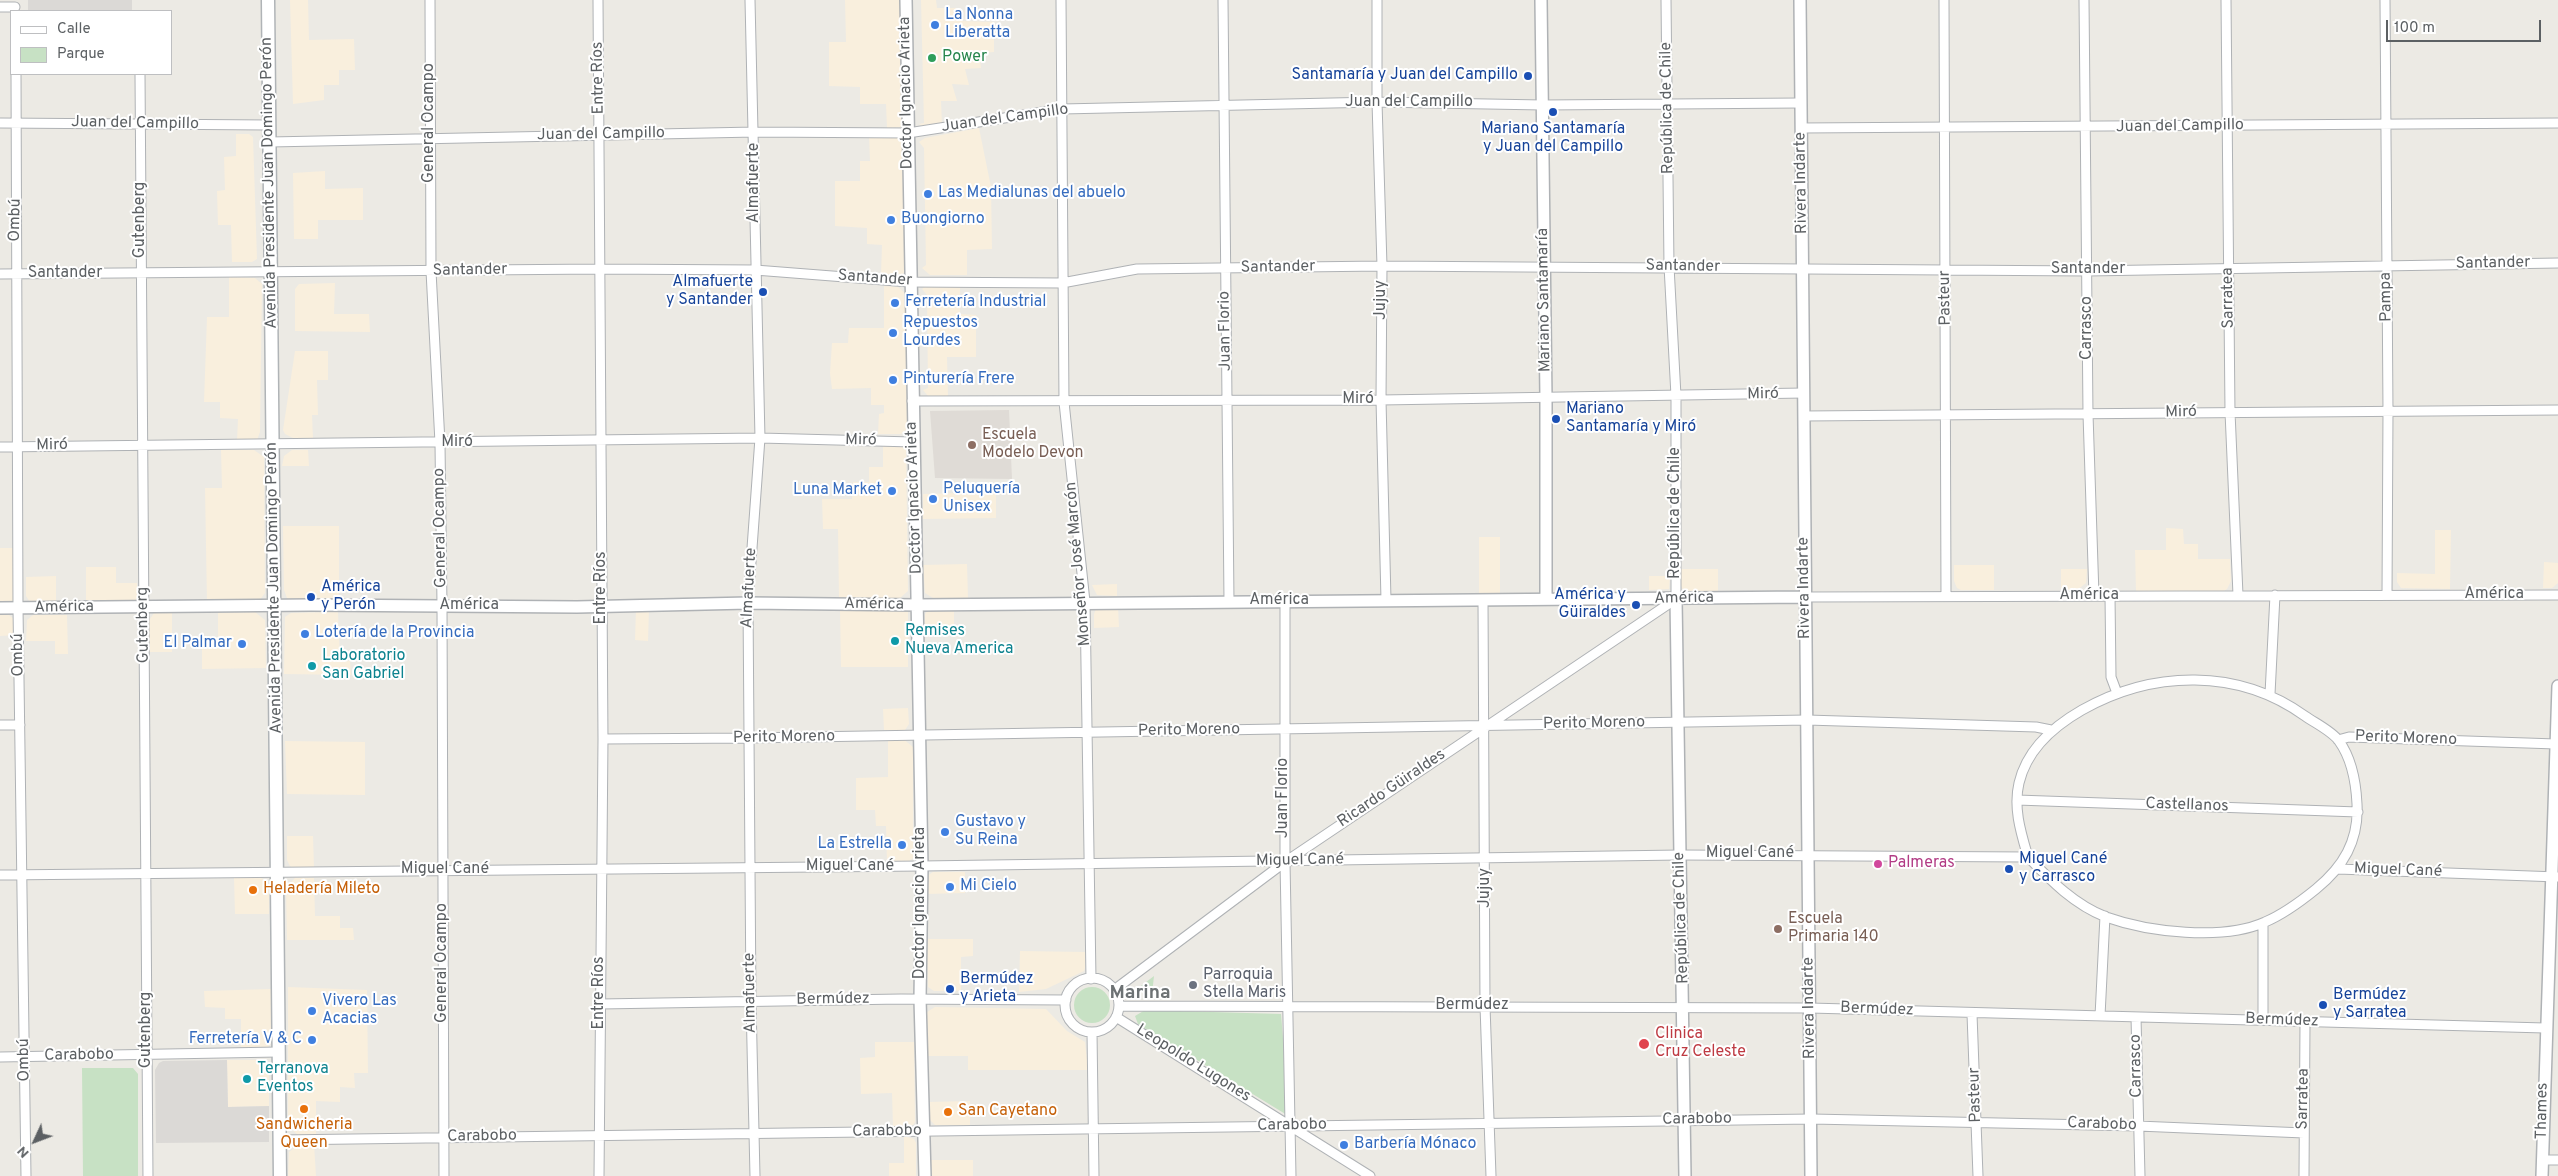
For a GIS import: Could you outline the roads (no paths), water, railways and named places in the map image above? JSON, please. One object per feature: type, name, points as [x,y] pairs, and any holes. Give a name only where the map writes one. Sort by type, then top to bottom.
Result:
[{"type":"main road","name":"Avenida Presidente Juan Domingo Perón","points":[[268,0],[276,605],[280,1176]]},
{"type":"street","name":"General Ocampo","points":[[430,0],[431,271],[440,443],[442,606],[444,1176]]},
{"type":"street","name":"Entre Ríos","points":[[598,0],[603,739],[599,1176]]},
{"type":"street","name":"Almafuerte","points":[[750,0],[755,132],[755,270],[760,438],[748,603],[751,1002],[755,1176]]},
{"type":"street","name":"Doctor Ignacio Arieta","points":[[906,0],[912,401],[918,605],[922,866],[920,999],[925,1176]]},
{"type":"street","name":"Monseñor José Marcón","points":[[1061,0],[1064,402],[1085,602],[1091,978]]},
{"type":"street","name":"Juan Florio","points":[[1223,0],[1224,268],[1229,601]]},
{"type":"street","name":"Jujuy","points":[[1378,0],[1377,102],[1382,266],[1381,400],[1386,600]]},
{"type":"street","name":"Mariano Santamaría","points":[[1541,0],[1545,267],[1546,599]]},
{"type":"street","name":"República de Chile","points":[[1666,0],[1669,103],[1669,266],[1676,396],[1676,599],[1680,723],[1685,1176]]},
{"type":"street","name":"Rivera Indarte","points":[[1800,0],[1812,1119],[1811,1176]]},
{"type":"street","name":"Pasteur","points":[[1944,0],[1947,416],[1946,596]]},
{"type":"street","name":"Carrasco","points":[[2084,0],[2088,414],[2094,596]]},
{"type":"street","name":"Sarratea","points":[[2226,0],[2230,412],[2238,595]]},
{"type":"street","name":"Pampa","points":[[2385,0],[2388,411],[2387,595]]},
{"type":"street","points":[[0,7],[15,6]]},
{"type":"street","name":"Ombú","points":[[16,75],[18,122],[16,274],[18,608],[26,1176]]},
{"type":"street","name":"Gutenberg","points":[[140,75],[148,1176]]},
{"type":"street","name":"Juan del Campillo","points":[[270,142],[430,137],[755,132],[908,133],[1062,109],[1377,102],[1543,105],[1800,103]]},
{"type":"street","name":"Juan del Campillo","points":[[0,123],[269,125]]},
{"type":"street","name":"Juan del Campillo","points":[[1801,128],[2085,128],[2558,123]]},
{"type":"street","name":"Santander","points":[[0,274],[600,269],[755,270],[910,282],[1062,282],[1137,269],[1382,266],[1669,266],[2088,271],[2558,263]]},
{"type":"street","name":"Miró","points":[[912,401],[1381,400],[1804,393]]},
{"type":"street","name":"Miró","points":[[1804,416],[2558,410]]},
{"type":"street","name":"Miró","points":[[0,447],[602,442],[760,438],[913,442]]},
{"type":"street","points":[[2270,694],[2275,595]]},
{"type":"street","name":"América","points":[[0,608],[276,605],[601,606],[748,603],[918,605],[1085,602],[1946,596],[2558,595]]},
{"type":"street","points":[[2110,596],[2111,678],[2117,693]]},
{"type":"street","name":"Ricardo Güiraldes","points":[[1114,990],[1285,862],[1484,726],[1676,599]]},
{"type":"street","name":"Jujuy","points":[[1484,600],[1485,1006],[1491,1176]]},
{"type":"street","name":"Juan Florio","points":[[1285,601],[1285,862],[1291,1176]]},
{"type":"street","name":"Perito Moreno","points":[[603,739],[920,736],[1807,720],[2036,727],[2051,730],[2070,717],[2117,693],[2153,683],[2181,680],[2229,682],[2270,694],[2292,706],[2338,740],[2349,737],[2556,744]]},
{"type":"street","name":"Thames","points":[[2542,1176],[2545,1028],[2556,877],[2558,686]]},
{"type":"street","points":[[0,725],[20,724]]},
{"type":"street","points":[[2028,857],[2020,826],[2017,800],[2022,773],[2051,730]]},
{"type":"street","points":[[2338,740],[2356,784],[2358,812],[2354,836],[2348,854],[2338,869]]},
{"type":"street","name":"Castellanos","points":[[2017,800],[2358,812]]},
{"type":"street","name":"Miguel Cané","points":[[0,875],[1285,862],[1680,855],[1809,854],[2028,857],[2069,896],[2105,916],[2150,928],[2190,932],[2227,931],[2263,923],[2298,904],[2338,869],[2556,877]]},
{"type":"street","points":[[2100,1016],[2105,916]]},
{"type":"street","points":[[2263,923],[2263,1020]]},
{"type":"street","points":[[1091,978],[1103,981],[1114,990],[1118,1011],[1105,1029],[1092,1032],[1081,1030],[1068,1017],[1066,1000],[1070,990],[1076,984],[1091,978]]},
{"type":"street","name":"Bermúdez","points":[[600,1004],[920,999],[1066,1000]]},
{"type":"street","name":"Bermúdez","points":[[1118,1011],[1289,1006],[1810,1008],[1972,1014],[2545,1028]]},
{"type":"street","name":"Leopoldo Lugones","points":[[1118,1011],[1370,1176]]},
{"type":"street","name":"Pasteur","points":[[1972,1014],[1978,1176]]},
{"type":"street","name":"Carrasco","points":[[2136,1017],[2140,1176]]},
{"type":"street","name":"Sarratea","points":[[2304,1176],[2305,1022]]},
{"type":"street","points":[[1092,1032],[1094,1176]]},
{"type":"street","name":"Carabobo","points":[[0,1057],[278,1052]]},
{"type":"street","name":"Carabobo","points":[[280,1140],[1812,1119],[2138,1126],[2304,1132]]},
{"type":"street","points":[[2542,1160],[2558,1160]]},
{"type":"place","name":"La Nonna Liberatta","points":[[935,25]]},
{"type":"place","name":"Power","points":[[932,58]]},
{"type":"place","name":"Santamaría y Juan del Campillo","points":[[1528,76]]},
{"type":"place","name":"Mariano Santamaría y Juan del Campillo","points":[[1553,112]]},
{"type":"place","name":"Las Medialunas del abuelo","points":[[928,194]]},
{"type":"place","name":"Buongiorno","points":[[891,220]]},
{"type":"place","name":"Almafuerte y Santander","points":[[763,292]]},
{"type":"place","name":"Ferretería Industrial","points":[[895,303]]},
{"type":"place","name":"Repuestos Lourdes","points":[[893,333]]},
{"type":"place","name":"Pinturería Frere","points":[[893,380]]},
{"type":"place","name":"Mariano Santamaría y Miró","points":[[1556,419]]},
{"type":"place","name":"Escuela Modelo Devon","points":[[972,445]]},
{"type":"place","name":"Luna Market","points":[[892,491]]},
{"type":"place","name":"Peluquería Unisex","points":[[933,499]]},
{"type":"place","name":"América y Perón","points":[[311,597]]},
{"type":"place","name":"América y Güiraldes","points":[[1636,605]]},
{"type":"place","name":"Lotería de la Provincia","points":[[305,634]]},
{"type":"place","name":"Remises Nueva America","points":[[895,641]]},
{"type":"place","name":"El Palmar","points":[[242,644]]},
{"type":"place","name":"Laboratorio San Gabriel","points":[[312,666]]},
{"type":"place","name":"Gustavo y Su Reina","points":[[945,832]]},
{"type":"place","name":"La Estrella","points":[[902,845]]},
{"type":"place","name":"Palmeras","points":[[1878,864]]},
{"type":"place","name":"Miguel Cané y Carrasco","points":[[2009,869]]},
{"type":"place","name":"Mi Cielo","points":[[950,887]]},
{"type":"place","name":"Heladería Mileto","points":[[253,890]]},
{"type":"place","name":"Escuela Primaria 140","points":[[1778,929]]},
{"type":"place","name":"Parroquia Stella Maris","points":[[1193,985]]},
{"type":"place","name":"Bermúdez y Arieta","points":[[950,989]]},
{"type":"place","name":"Bermúdez y Sarratea","points":[[2323,1005]]},
{"type":"place","name":"Vivero Las Acacias","points":[[312,1011]]},
{"type":"place","name":"Ferretería V & C","points":[[312,1040]]},
{"type":"place","name":"Clinica Cruz Celeste","points":[[1644,1044]]},
{"type":"place","name":"Terranova Eventos","points":[[247,1079]]},
{"type":"place","name":"Sandwicheria Queen","points":[[304,1109]]},
{"type":"place","name":"San Cayetano","points":[[948,1112]]},
{"type":"place","name":"Barbería Mónaco","points":[[1344,1145]]},
{"type":"district","name":"Marina","points":[[1140,994]]}]
